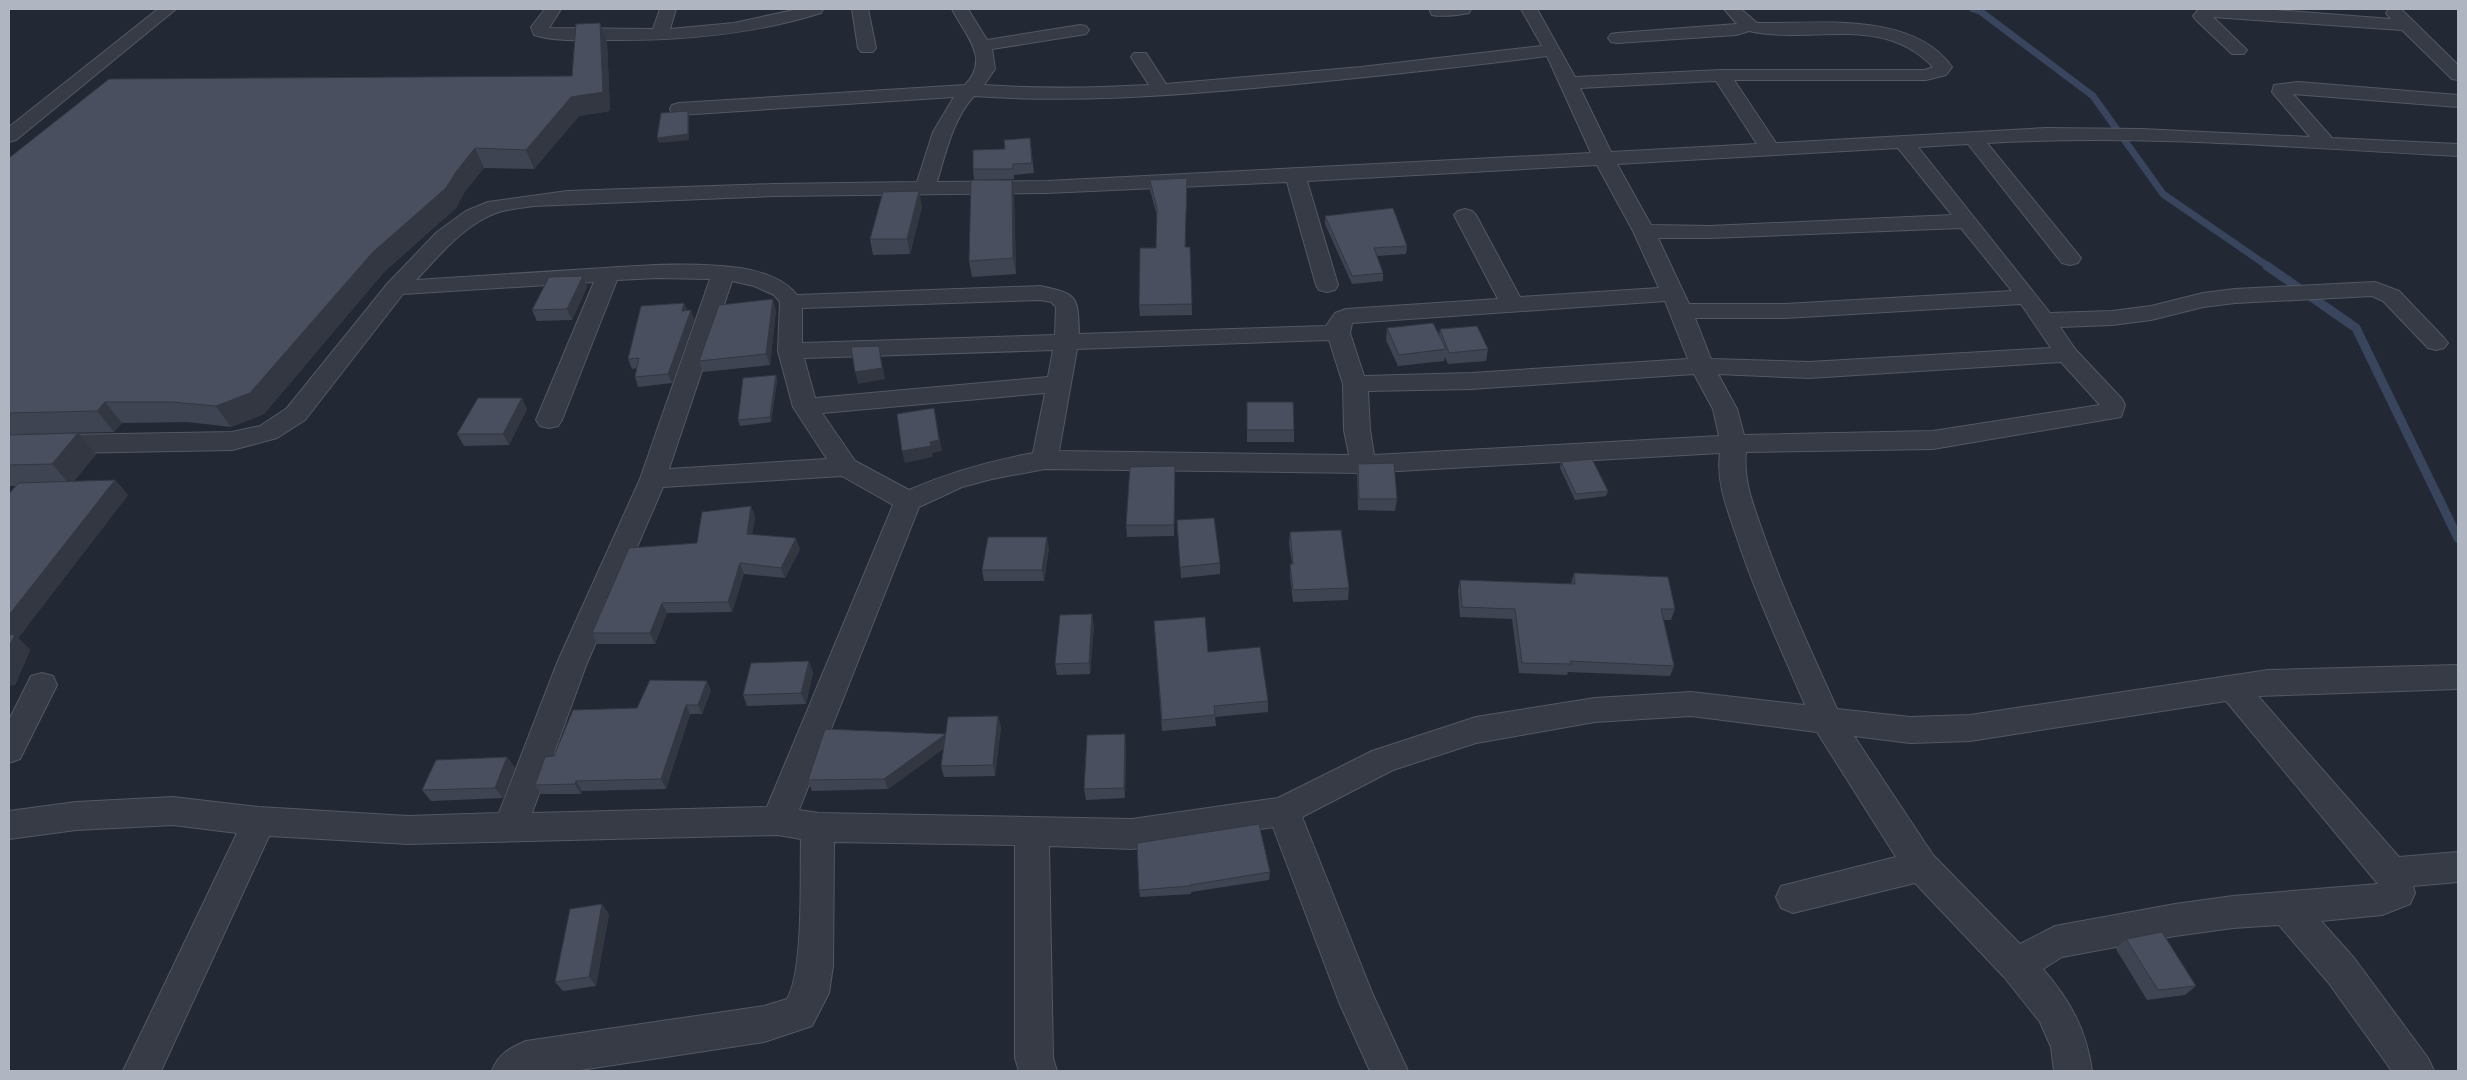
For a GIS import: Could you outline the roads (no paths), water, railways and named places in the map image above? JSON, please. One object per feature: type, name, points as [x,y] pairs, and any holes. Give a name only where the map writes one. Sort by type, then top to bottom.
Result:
[{"type":"street","points":[[9,136],[168,9]]},
{"type":"street","points":[[553,9],[540,27],[542,32],[606,35],[660,34],[757,17],[781,20],[815,9]]},
{"type":"street","points":[[660,34],[668,9]]},
{"type":"street","points":[[860,9],[867,48]]},
{"type":"street","points":[[925,189],[945,122],[984,73],[986,64],[980,46],[960,9]]},
{"type":"street","points":[[1438,11],[1463,9]]},
{"type":"street","points":[[1529,9],[1553,50],[1603,157],[1644,230],[1677,303],[1702,366],[1725,408],[1734,444],[1731,468],[1736,494],[1765,579],[1827,721],[1921,866],[2017,965],[2053,1009],[2070,1046],[2073,1071]]},
{"type":"street","points":[[1732,9],[1748,26]]},
{"type":"street","points":[[2390,9],[2458,75]]},
{"type":"street","points":[[2238,50],[2202,16],[2205,12],[2253,13],[2408,25]]},
{"type":"street","points":[[1568,83],[1721,75],[1926,75],[1940,71],[1944,67],[1938,59],[1924,48],[1878,32],[1775,29],[1748,26],[1736,30],[1617,38]]},
{"type":"street","points":[[980,46],[1080,30]]},
{"type":"street","points":[[679,110],[969,90],[1004,93],[1162,90],[1367,73],[1553,50]]},
{"type":"street","points":[[1140,57],[1162,90]]},
{"type":"street","points":[[1721,75],[1770,150]]},
{"type":"street","points":[[2326,143],[2281,92],[2281,89],[2298,88],[2458,102]]},
{"type":"street","points":[[9,445],[232,440],[268,432],[296,414],[396,288],[445,237],[473,216],[496,206],[567,197],[774,190],[1047,187],[1295,176],[1972,137],[2141,135],[2458,150]]},
{"type":"street","points":[[1972,137],[2070,258]]},
{"type":"street","points":[[778,821],[908,501],[953,480],[1045,460],[1363,464],[1734,444],[1933,440],[2112,410],[2113,406],[2109,400],[2067,354],[2028,297],[1903,141]]},
{"type":"street","points":[[1295,176],[1326,284]]},
{"type":"street","points":[[1465,215],[1512,304]]},
{"type":"street","points":[[1644,230],[1710,232],[1968,221]]},
{"type":"street","points":[[396,288],[658,271],[723,272],[762,281],[782,290],[790,302],[790,351],[805,407],[846,467],[908,501]]},
{"type":"street","points":[[510,827],[572,663],[653,479],[723,272]]},
{"type":"street","points":[[549,420],[608,275]]},
{"type":"street","points":[[2044,320],[2112,318],[2151,313],[2181,305],[2235,296],[2375,289],[2391,296],[2436,343]]},
{"type":"street","points":[[790,302],[1040,293],[1059,297],[1067,306],[1067,340],[1045,460]]},
{"type":"street","points":[[1363,464],[1357,430],[1355,384],[1337,326],[1346,316],[1512,304],[1677,303],[1785,311],[2028,297]]},
{"type":"street","points":[[790,351],[1067,340],[1338,333]]},
{"type":"street","points":[[1355,384],[1481,380],[1702,366],[1809,370],[2067,354]]},
{"type":"street","points":[[805,407],[1059,384]]},
{"type":"street","points":[[653,479],[846,467]]},
{"type":"street","points":[[9,825],[76,816],[173,811],[258,821],[408,830],[778,821],[818,827],[1132,834],[1283,811],[1393,757],[1476,730],[1595,710],[1691,704],[1910,730],[1970,728],[2268,682],[2458,677]]},
{"type":"street","points":[[9,750],[42,685]]},
{"type":"street","points":[[2017,965],[2055,942],[2175,920],[2233,912],[2286,909],[2382,899],[2398,893],[2391,873],[2233,688]]},
{"type":"street","points":[[1283,811],[1357,1002],[1389,1071]]},
{"type":"street","points":[[142,1071],[258,821]]},
{"type":"street","points":[[511,1071],[526,1060],[764,1024],[799,1013],[811,993],[815,966],[818,827]]},
{"type":"street","points":[[1032,831],[1034,1058],[1038,1071]]},
{"type":"street","points":[[1793,897],[1921,866]]},
{"type":"street","points":[[2391,873],[2458,867]]},
{"type":"street","points":[[2286,909],[2341,970],[2415,1071]]},
{"type":"waterway","points":[[1973,9],[1980,11],[2093,96],[2163,194],[2269,267]]},
{"type":"waterway","points":[[2267,266],[2356,328],[2458,538]]}]
